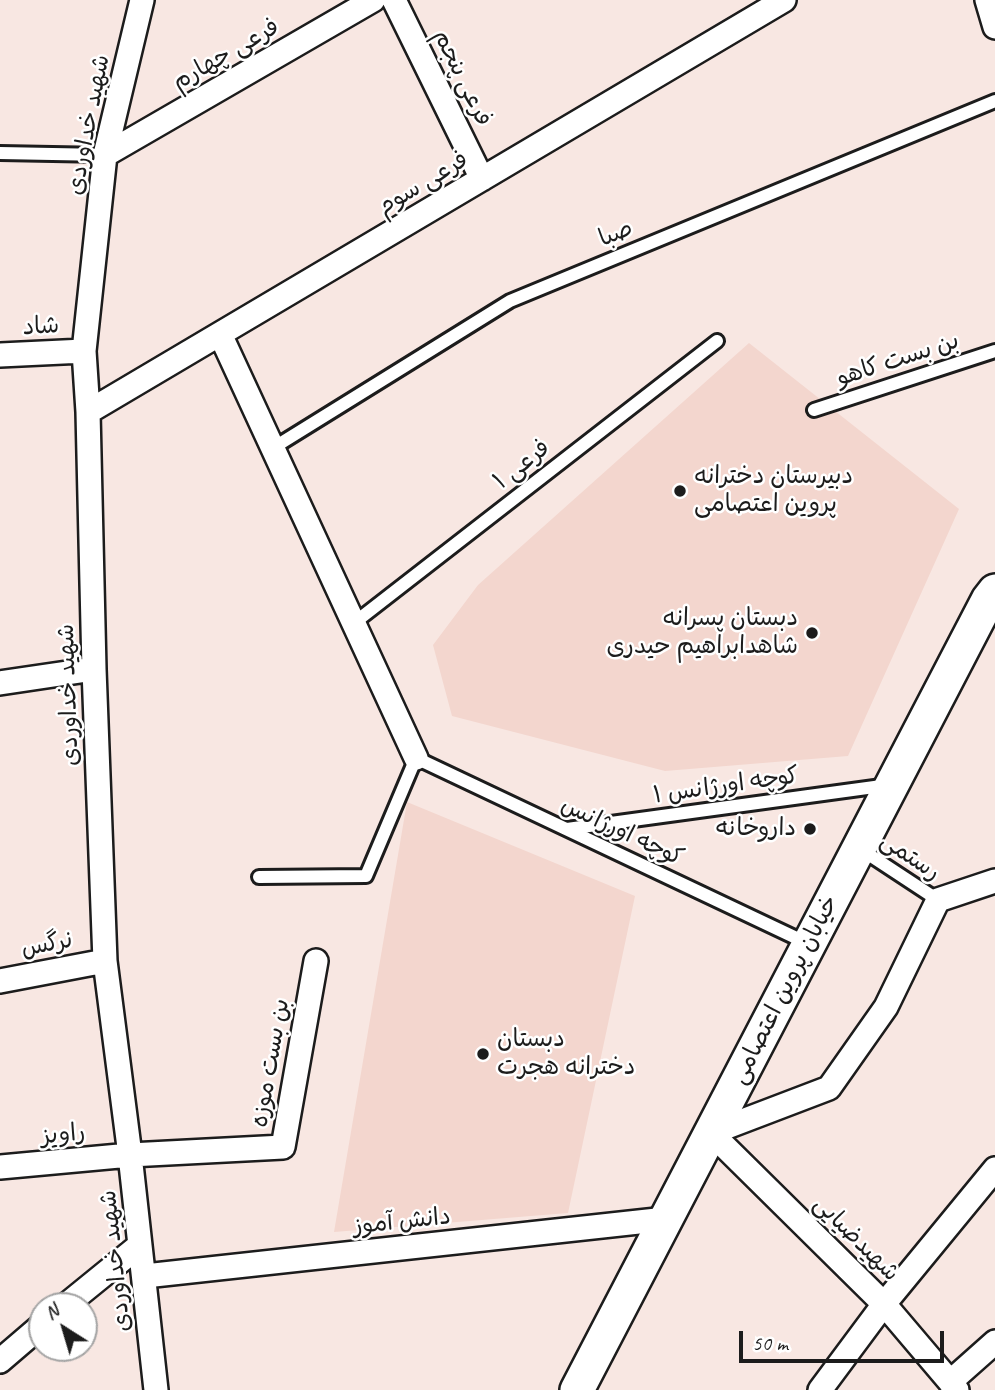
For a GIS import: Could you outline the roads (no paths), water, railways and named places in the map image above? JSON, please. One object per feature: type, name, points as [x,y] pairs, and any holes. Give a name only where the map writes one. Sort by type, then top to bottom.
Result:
[{"type":"street","name":"شهید خداوردی","points":[[142,0],[105,155],[84,351],[105,961],[131,1155],[156,1390]]},
{"type":"street","name":"فرعی چهارم","points":[[105,155],[373,0]]},
{"type":"street","name":"فرعی پنجم","points":[[394,0],[482,179]]},
{"type":"street","name":"فرعی سوم","points":[[88,412],[784,0]]},
{"type":"street","points":[[987,0],[995,27]]},
{"type":"street","points":[[220,334],[416,758]]},
{"type":"street","name":"شاد","points":[[0,355],[84,351]]},
{"type":"street","name":"خیابان پروین اعتصامی","points":[[577,1390],[995,591]]},
{"type":"street","points":[[0,683],[94,669]]},
{"type":"street","points":[[711,1133],[830,1088],[886,1007],[938,900],[995,881]]},
{"type":"street","name":"نرگس","points":[[0,981],[105,961]]},
{"type":"street","name":"بن بست موزه","points":[[131,1155],[283,1147],[316,961]]},
{"type":"street","name":"شهیدضیایی","points":[[711,1133],[884,1304],[953,1386]]},
{"type":"street","name":"راویز","points":[[0,1167],[131,1155]]},
{"type":"street","points":[[820,1390],[884,1304],[995,1169]]},
{"type":"street","name":"دانش آموز","points":[[145,1276],[666,1219]]},
{"type":"street","points":[[82,1292],[140,1245]]},
{"type":"street","points":[[0,1361],[28,1337]]},
{"type":"street","points":[[953,1386],[995,1342]]},
{"type":"lane","name":"صبا","points":[[273,448],[510,300],[995,101]]},
{"type":"lane","points":[[0,153],[105,155]]},
{"type":"lane","name":"فرعی ۱","points":[[354,623],[717,341]]},
{"type":"lane","name":"بن بست کاهو","points":[[814,410],[995,351]]},
{"type":"lane","points":[[260,877],[366,876],[416,758]]},
{"type":"lane","name":"کوچه اورژانس","points":[[416,758],[809,944]]},
{"type":"lane","name":"کوچه اورژانس ۱","points":[[565,829],[892,784]]},
{"type":"lane","name":"رستمی","points":[[859,848],[938,900]]},
{"type":"place","name":"دبیرستان دخترانه پروین اعتصامی","points":[[680,491]]},
{"type":"place","name":"دبستان پسرانه شاهدابراهیم حیدری","points":[[812,633]]},
{"type":"place","name":"داروخانه","points":[[810,829]]},
{"type":"place","name":"دبستان دخترانه هجرت","points":[[483,1054]]}]
